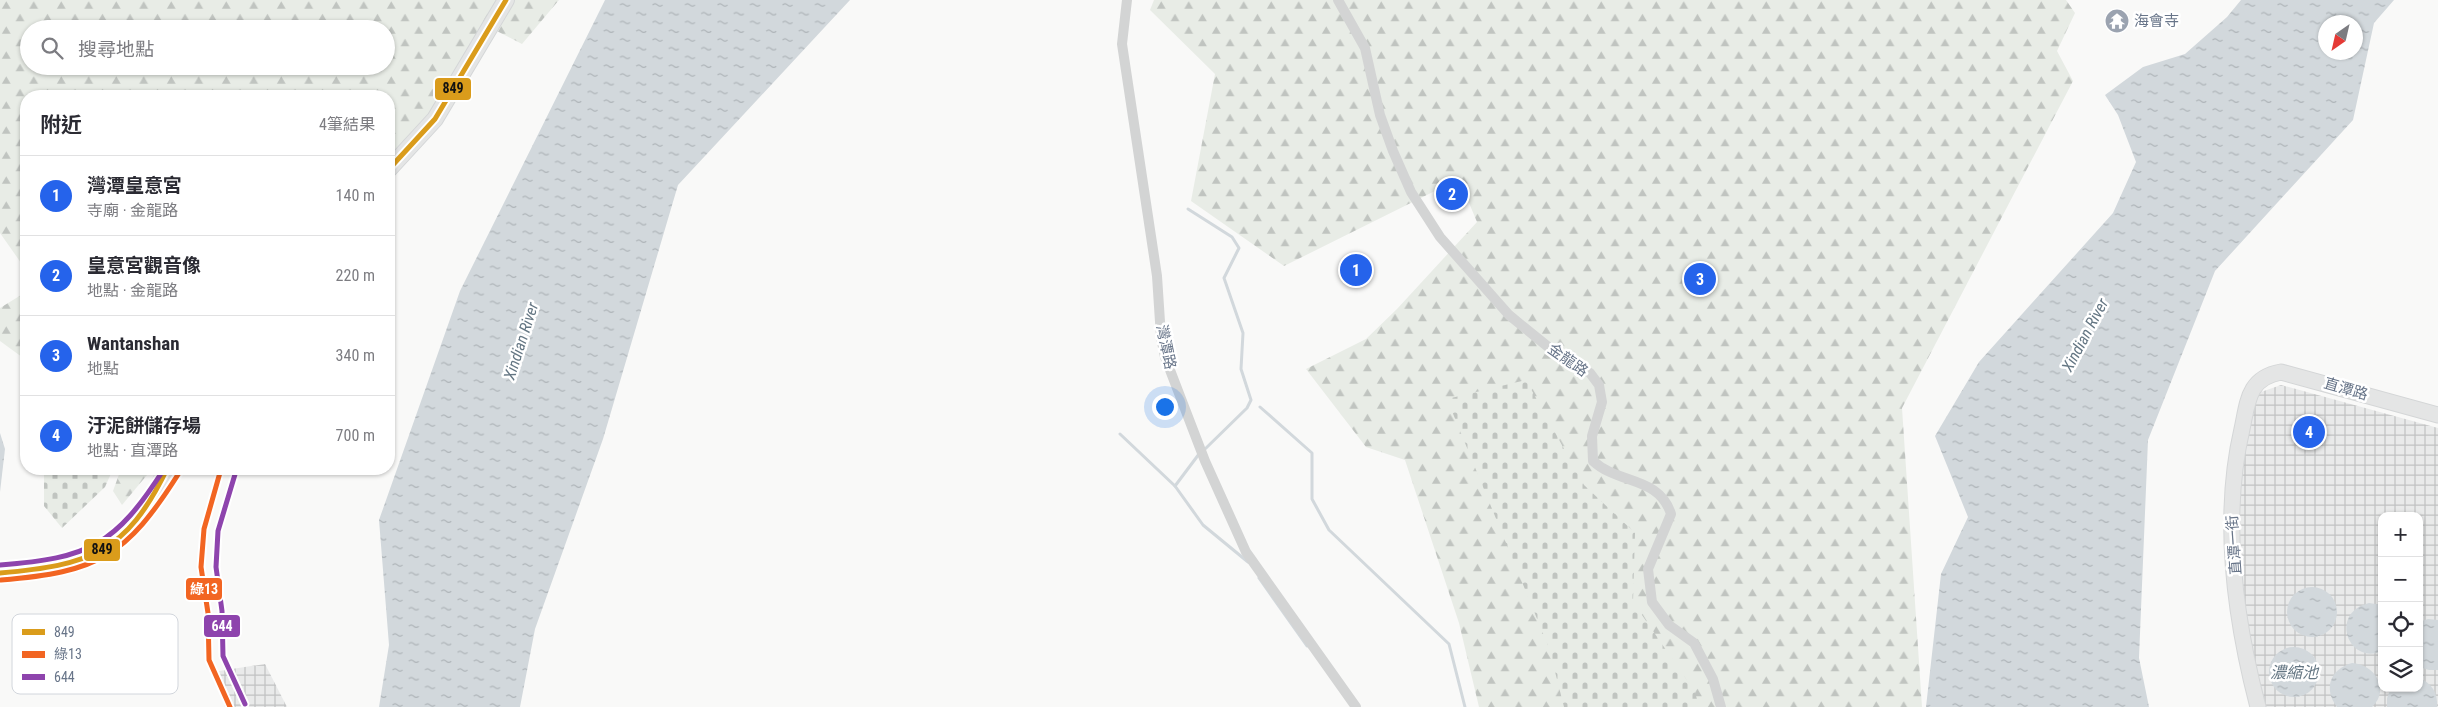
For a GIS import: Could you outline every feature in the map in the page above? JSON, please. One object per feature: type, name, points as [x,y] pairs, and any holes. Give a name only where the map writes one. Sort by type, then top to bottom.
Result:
[{"type":"main road","points":[[395,162],[435,118],[506,0]]},
{"type":"main road","points":[[0,573],[62,566],[94,554],[121,538],[142,518],[164,475]]},
{"type":"street","name":"灣潭路","points":[[1126,0],[1122,44],[1157,276],[1161,337],[1165,357],[1205,462],[1246,552],[1356,707]]},
{"type":"street","name":"金龍路","points":[[1338,0],[1365,48],[1380,115],[1393,151],[1411,192],[1440,237],[1509,315],[1552,350],[1590,374],[1600,385],[1602,402],[1592,436],[1593,460],[1613,475],[1652,487],[1667,500],[1671,514],[1648,569],[1652,602],[1669,625],[1694,643],[1712,680],[1721,707]]},
{"type":"street","name":"直潭路","points":[[2256,383],[2267,375],[2281,372],[2438,415]]},
{"type":"street","name":"直潭一街","points":[[2256,383],[2248,403],[2234,470],[2231,544],[2242,631],[2258,707]]},
{"type":"shaded area","points":[[2281,385],[2438,428],[2438,707],[2263,707],[2251,650],[2239,545],[2240,479],[2252,406],[2261,392]]},
{"type":"shaded area","points":[[265,664],[287,707],[225,707],[219,671]]},
{"type":"green space","points":[[0,0],[559,0],[522,44],[485,25],[428,127],[395,168],[395,90],[20,90],[20,261],[0,233]]},
{"type":"green space","points":[[1154,0],[2066,0],[2075,13],[2057,51],[2073,81],[1902,408],[1922,707],[1479,707],[1459,623],[1405,460],[1366,447],[1306,369],[1366,339],[1397,309],[1477,222],[1459,179],[1284,266],[1191,201],[1215,74],[1150,10]]},
{"type":"green space","points":[[20,296],[20,356],[0,341],[0,308]]},
{"type":"green space","points":[[1526,380],[1584,485],[1635,533],[1633,602],[1695,692],[1699,707],[1564,707],[1549,648],[1447,399]]},
{"type":"green space","points":[[44,475],[110,475],[105,487],[62,528],[44,506]]},
{"type":"green space","points":[[119,475],[147,475],[122,505],[113,491]]},
{"type":"water","name":"Xindian River","points":[[605,0],[850,0],[678,185],[603,439],[535,629],[520,707],[379,707],[389,645],[379,520],[460,291]]},
{"type":"water","name":"Xindian River","points":[[2241,0],[2394,0],[2374,23],[2353,120],[2215,271],[2148,440],[2139,658],[2149,707],[1926,707],[1941,574],[1968,517],[1935,436],[1979,362],[2113,213],[2136,162],[2118,115],[2105,95],[2143,67],[2185,54],[2227,17]]},
{"type":"water","points":[[0,433],[5,449],[0,492]]},
{"type":"water","name":"濃縮池","points":[[2317,587],[2330,594],[2336,602],[2336,622],[2330,630],[2322,636],[2307,637],[2294,630],[2288,622],[2287,607],[2294,594],[2302,588]]},
{"type":"water","name":"濃縮池","points":[[2369,603],[2378,604],[2378,652],[2370,654],[2360,651],[2353,645],[2348,636],[2346,627],[2349,617],[2356,609]]},
{"type":"water","points":[[2438,620],[2438,670],[2423,668],[2423,621]]},
{"type":"water","name":"濃縮池","points":[[2299,647],[2312,654],[2318,662],[2318,682],[2312,690],[2304,696],[2289,697],[2276,690],[2270,682],[2269,667],[2276,654],[2284,648]]},
{"type":"water","name":"濃縮池","points":[[2352,663],[2360,664],[2373,673],[2378,681],[2378,692],[2380,693],[2372,707],[2337,707],[2330,693],[2331,680],[2338,670]]},
{"type":"water","points":[[2423,680],[2433,689],[2437,707],[2387,707],[2389,692],[2423,692]]},
{"type":"waterway","points":[[1188,209],[1232,237],[1239,248],[1224,278],[1243,333],[1241,369],[1251,400],[1247,408],[1204,450]]},
{"type":"waterway","points":[[1260,407],[1312,453],[1312,499],[1329,530],[1449,644],[1465,707]]},
{"type":"waterway","points":[[1120,434],[1175,486],[1203,525],[1248,562]]},
{"type":"waterway","points":[[1175,486],[1199,454]]},
{"type":"waterway","points":[[1259,578],[1307,646]]},
{"type":"transit line","name":"849","points":[[395,162],[435,119],[506,0]]},
{"type":"transit line","name":"644","points":[[0,565],[56,558],[78,552],[97,543],[130,516],[160,475]]},
{"type":"transit line","name":"849","points":[[0,573],[58,565],[81,559],[102,550],[120,537],[136,520],[152,498],[164,475]]},
{"type":"transit line","name":"綠13","points":[[1,580],[62,572],[86,565],[106,555],[125,542],[142,524],[178,475]]},
{"type":"transit line","name":"綠13","points":[[219,475],[204,529],[201,567],[208,613],[209,660],[230,707]]},
{"type":"transit line","name":"644","points":[[235,475],[218,531],[216,567],[222,611],[223,656],[245,704]]},
{"type":"place","name":"海會寺","points":[[2117,21]]},
{"type":"place","name":"皇意宮觀音像","points":[[1452,194]]},
{"type":"place","name":"灣潭皇意宮","points":[[1356,270]]},
{"type":"place","name":"Wantanshan","points":[[1700,279]]},
{"type":"place","name":"汙泥餅儲存場","points":[[2309,432]]}]
